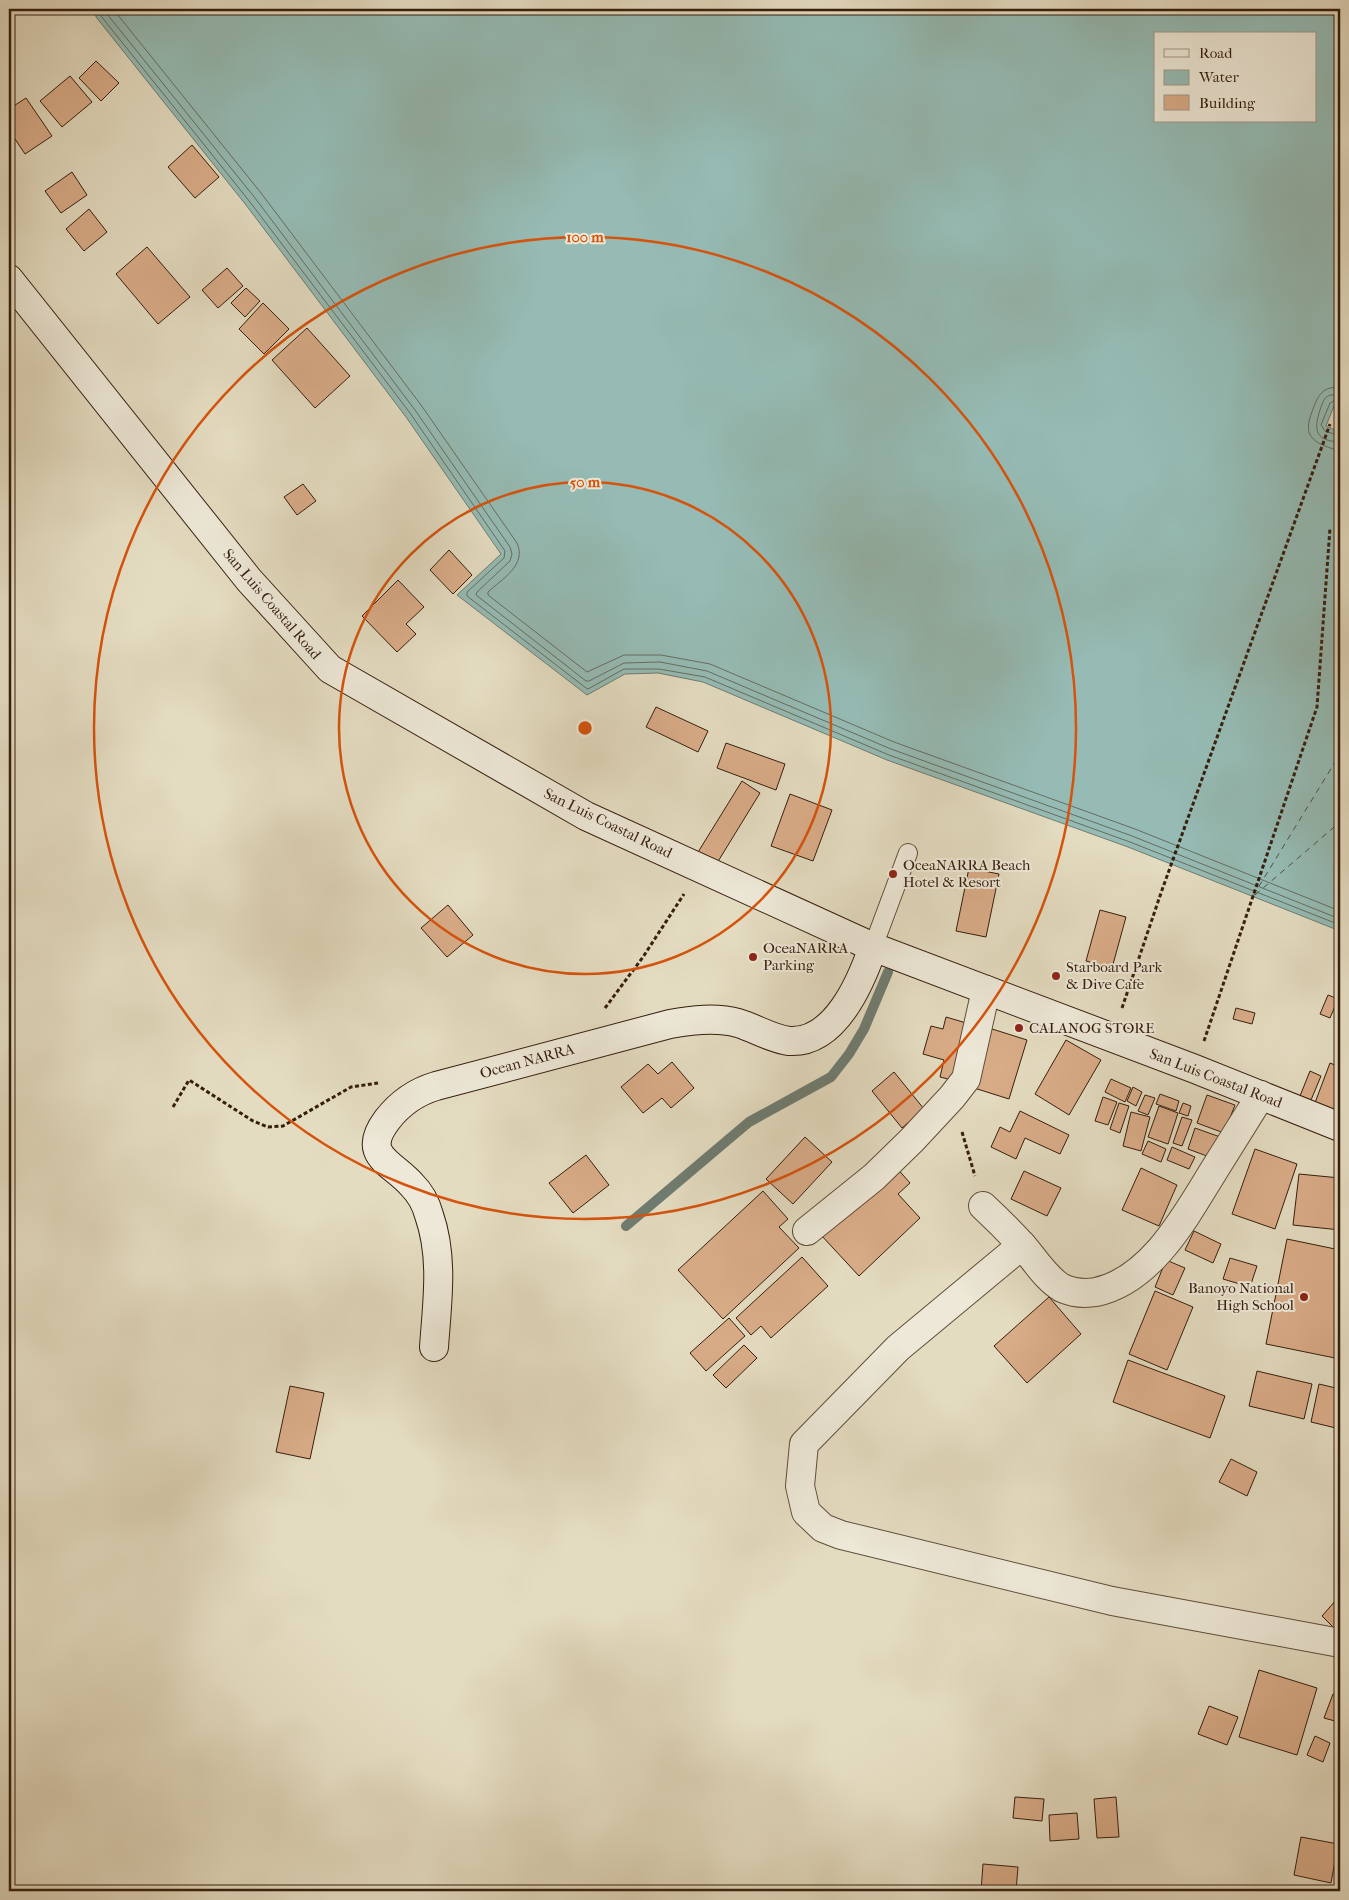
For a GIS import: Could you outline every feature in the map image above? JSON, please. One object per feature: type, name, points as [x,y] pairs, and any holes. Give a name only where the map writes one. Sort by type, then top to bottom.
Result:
[{"type":"street","name":"San Luis Coastal Road","points":[[9,279],[248,580],[330,669],[586,816],[873,947],[1195,1069],[1340,1127]]},
{"type":"street","name":"Ocean NARRA","points":[[434,1347],[438,1267],[434,1231],[420,1194],[380,1157],[377,1147],[377,1136],[380,1130],[398,1107],[420,1092],[436,1086],[670,1024],[696,1020],[716,1020],[738,1023],[787,1040],[809,1038],[824,1029],[847,1004],[873,947]]},
{"type":"street","points":[[807,1231],[874,1177],[912,1140],[966,1079],[986,990]]},
{"type":"street","points":[[983,1206],[1022,1245],[1054,1282],[1072,1292],[1090,1293],[1104,1290],[1123,1282],[1140,1269],[1168,1242],[1260,1096]]},
{"type":"street","points":[[1022,1245],[898,1348],[804,1444],[800,1486],[806,1512],[823,1528],[841,1536],[1112,1601],[1340,1643]]},
{"type":"lane","points":[[873,947],[908,853]]},
{"type":"path","points":[[1112,1038],[1162,890],[1330,424]]},
{"type":"path","points":[[1195,1069],[1318,707],[1330,528]]},
{"type":"path","points":[[600,1015],[643,957],[700,868]]},
{"type":"path","points":[[173,1107],[189,1080],[254,1121],[268,1127],[283,1126],[351,1087],[374,1083],[381,1084]]},
{"type":"path","points":[[952,1097],[983,1206]]},
{"type":"water","points":[[95,9],[1340,9],[1340,408],[1334,406],[1326,426],[1340,432],[1340,931],[1128,847],[887,760],[703,682],[658,673],[625,674],[587,695],[457,595],[501,554],[406,417],[246,205],[96,17]]},
{"type":"building","points":[[96,61],[119,83],[101,101],[79,78]]},
{"type":"building","points":[[70,76],[92,102],[62,127],[40,101]]},
{"type":"building","points":[[26,98],[52,136],[25,154],[9,130],[9,109]]},
{"type":"building","points":[[192,145],[219,177],[195,198],[168,167]]},
{"type":"building","points":[[72,172],[87,195],[61,213],[45,191]]},
{"type":"building","points":[[89,209],[107,232],[84,251],[66,229]]},
{"type":"building","points":[[147,247],[190,297],[158,324],[116,274]]},
{"type":"building","points":[[227,268],[243,286],[218,308],[202,290]]},
{"type":"building","points":[[246,288],[260,301],[245,317],[231,303]]},
{"type":"building","points":[[263,303],[289,329],[264,354],[239,329]]},
{"type":"building","points":[[307,328],[350,376],[315,408],[272,360]]},
{"type":"building","points":[[303,484],[316,501],[297,515],[284,497]]},
{"type":"building","points":[[449,550],[472,575],[453,594],[430,570]]},
{"type":"building","points":[[398,580],[424,607],[406,624],[416,634],[397,652],[362,616]]},
{"type":"building","points":[[656,707],[708,731],[698,752],[646,727]]},
{"type":"building","points":[[726,743],[785,764],[776,790],[717,768]]},
{"type":"building","points":[[742,781],[760,793],[714,868],[695,857]]},
{"type":"building","points":[[790,794],[832,810],[813,861],[771,846]]},
{"type":"building","points":[[969,868],[999,874],[986,937],[956,931]]},
{"type":"building","points":[[448,905],[473,935],[447,957],[421,928]]},
{"type":"building","points":[[1100,910],[1126,917],[1112,968],[1086,961]]},
{"type":"building","points":[[1328,995],[1338,999],[1330,1018],[1320,1014]]},
{"type":"building","points":[[1236,1008],[1255,1013],[1252,1024],[1233,1019]]},
{"type":"building","points":[[946,1017],[973,1025],[960,1082],[940,1077],[944,1060],[923,1054],[931,1026],[943,1029]]},
{"type":"building","points":[[989,1028],[1027,1040],[1009,1099],[971,1087]]},
{"type":"building","points":[[1066,1040],[1101,1060],[1069,1115],[1035,1094]]},
{"type":"building","points":[[672,1062],[694,1088],[671,1108],[662,1098],[643,1113],[621,1087],[648,1064],[658,1074]]},
{"type":"building","points":[[1330,1063],[1340,1067],[1340,1117],[1313,1108]]},
{"type":"building","points":[[1310,1071],[1321,1076],[1311,1100],[1300,1096]]},
{"type":"building","points":[[894,1072],[924,1109],[902,1128],[872,1091]]},
{"type":"building","points":[[1111,1079],[1131,1088],[1125,1102],[1105,1092]]},
{"type":"building","points":[[1133,1087],[1142,1092],[1136,1106],[1127,1101]]},
{"type":"building","points":[[1160,1094],[1179,1101],[1176,1111],[1156,1104]]},
{"type":"building","points":[[1145,1095],[1155,1098],[1148,1115],[1138,1111]]},
{"type":"building","points":[[1207,1095],[1235,1105],[1224,1133],[1197,1123]]},
{"type":"building","points":[[1103,1097],[1117,1102],[1108,1125],[1095,1121]]},
{"type":"building","points":[[1119,1103],[1129,1106],[1120,1133],[1110,1129]]},
{"type":"building","points":[[1183,1103],[1191,1106],[1188,1116],[1179,1113]]},
{"type":"building","points":[[1159,1106],[1178,1113],[1168,1144],[1148,1137]]},
{"type":"building","points":[[1020,1111],[1069,1135],[1060,1154],[1025,1138],[1016,1159],[991,1147],[1000,1127],[1010,1132]]},
{"type":"building","points":[[1131,1112],[1150,1117],[1141,1151],[1123,1146]]},
{"type":"building","points":[[1182,1117],[1192,1120],[1182,1146],[1173,1143]]},
{"type":"building","points":[[1195,1128],[1223,1138],[1215,1159],[1188,1149]]},
{"type":"building","points":[[805,1137],[832,1162],[793,1204],[766,1179]]},
{"type":"building","points":[[1148,1141],[1166,1149],[1161,1162],[1142,1154]]},
{"type":"building","points":[[1172,1147],[1195,1157],[1189,1169],[1167,1160]]},
{"type":"building","points":[[1255,1149],[1297,1164],[1275,1229],[1232,1214]]},
{"type":"building","points":[[586,1155],[609,1185],[573,1213],[549,1183]]},
{"type":"building","points":[[895,1166],[910,1183],[898,1194],[920,1218],[859,1276],[821,1235]]},
{"type":"building","points":[[1141,1168],[1177,1185],[1159,1226],[1122,1210]]},
{"type":"building","points":[[1024,1171],[1061,1188],[1047,1216],[1011,1199]]},
{"type":"building","points":[[1299,1174],[1340,1178],[1340,1230],[1293,1225]]},
{"type":"building","points":[[763,1191],[788,1219],[779,1227],[799,1248],[723,1319],[678,1270]]},
{"type":"building","points":[[1194,1231],[1221,1244],[1213,1263],[1185,1250]]},
{"type":"building","points":[[1287,1239],[1340,1250],[1340,1359],[1266,1344]]},
{"type":"building","points":[[802,1257],[828,1286],[771,1338],[761,1326],[751,1335],[736,1318]]},
{"type":"building","points":[[1230,1258],[1257,1266],[1250,1287],[1223,1279]]},
{"type":"building","points":[[1166,1260],[1185,1268],[1173,1295],[1155,1287]]},
{"type":"building","points":[[1155,1291],[1193,1307],[1167,1370],[1129,1354]]},
{"type":"building","points":[[1049,1297],[1081,1334],[1027,1383],[994,1346]]},
{"type":"building","points":[[729,1318],[745,1336],[706,1371],[690,1353]]},
{"type":"building","points":[[744,1345],[757,1358],[726,1388],[713,1375]]},
{"type":"building","points":[[1128,1360],[1225,1396],[1210,1438],[1113,1402]]},
{"type":"building","points":[[1257,1371],[1312,1384],[1304,1419],[1249,1406]]},
{"type":"building","points":[[1319,1384],[1340,1389],[1340,1429],[1311,1422]]},
{"type":"building","points":[[290,1386],[324,1393],[310,1459],[276,1452]]},
{"type":"building","points":[[1231,1459],[1257,1472],[1247,1496],[1219,1482]]},
{"type":"building","points":[[1337,1599],[1340,1602],[1340,1626],[1336,1630],[1322,1616]]},
{"type":"building","points":[[1259,1670],[1317,1688],[1297,1755],[1239,1737]]},
{"type":"building","points":[[1333,1694],[1340,1696],[1340,1706],[1335,1721],[1324,1718]]},
{"type":"building","points":[[1209,1706],[1238,1717],[1227,1745],[1198,1734]]},
{"type":"building","points":[[1315,1736],[1330,1743],[1323,1762],[1307,1755]]},
{"type":"building","points":[[1015,1797],[1044,1799],[1042,1821],[1013,1818]]},
{"type":"building","points":[[1116,1797],[1119,1837],[1097,1838],[1094,1799]]},
{"type":"building","points":[[1077,1813],[1079,1839],[1050,1841],[1049,1815]]},
{"type":"building","points":[[1301,1837],[1338,1844],[1331,1883],[1294,1875]]},
{"type":"building","points":[[983,1864],[1018,1867],[1016,1891],[981,1891]]},
{"type":"waterway","points":[[626,1226],[749,1122],[831,1077],[849,1054],[864,1029],[888,972]]},
{"type":"ferry route","points":[[1253,896],[1340,754]]},
{"type":"ferry route","points":[[1255,895],[1340,822]]},
{"type":"place","name":"OceaNARRA Beach Hotel & Resort","points":[[893,874]]},
{"type":"place","name":"OceaNARRA Parking","points":[[753,957]]},
{"type":"place","name":"Starboard Park & Dive Cafe","points":[[1056,976]]},
{"type":"place","name":"CALANOG STORE","points":[[1019,1028]]},
{"type":"place","name":"Banoyo National High School","points":[[1304,1297]]}]
